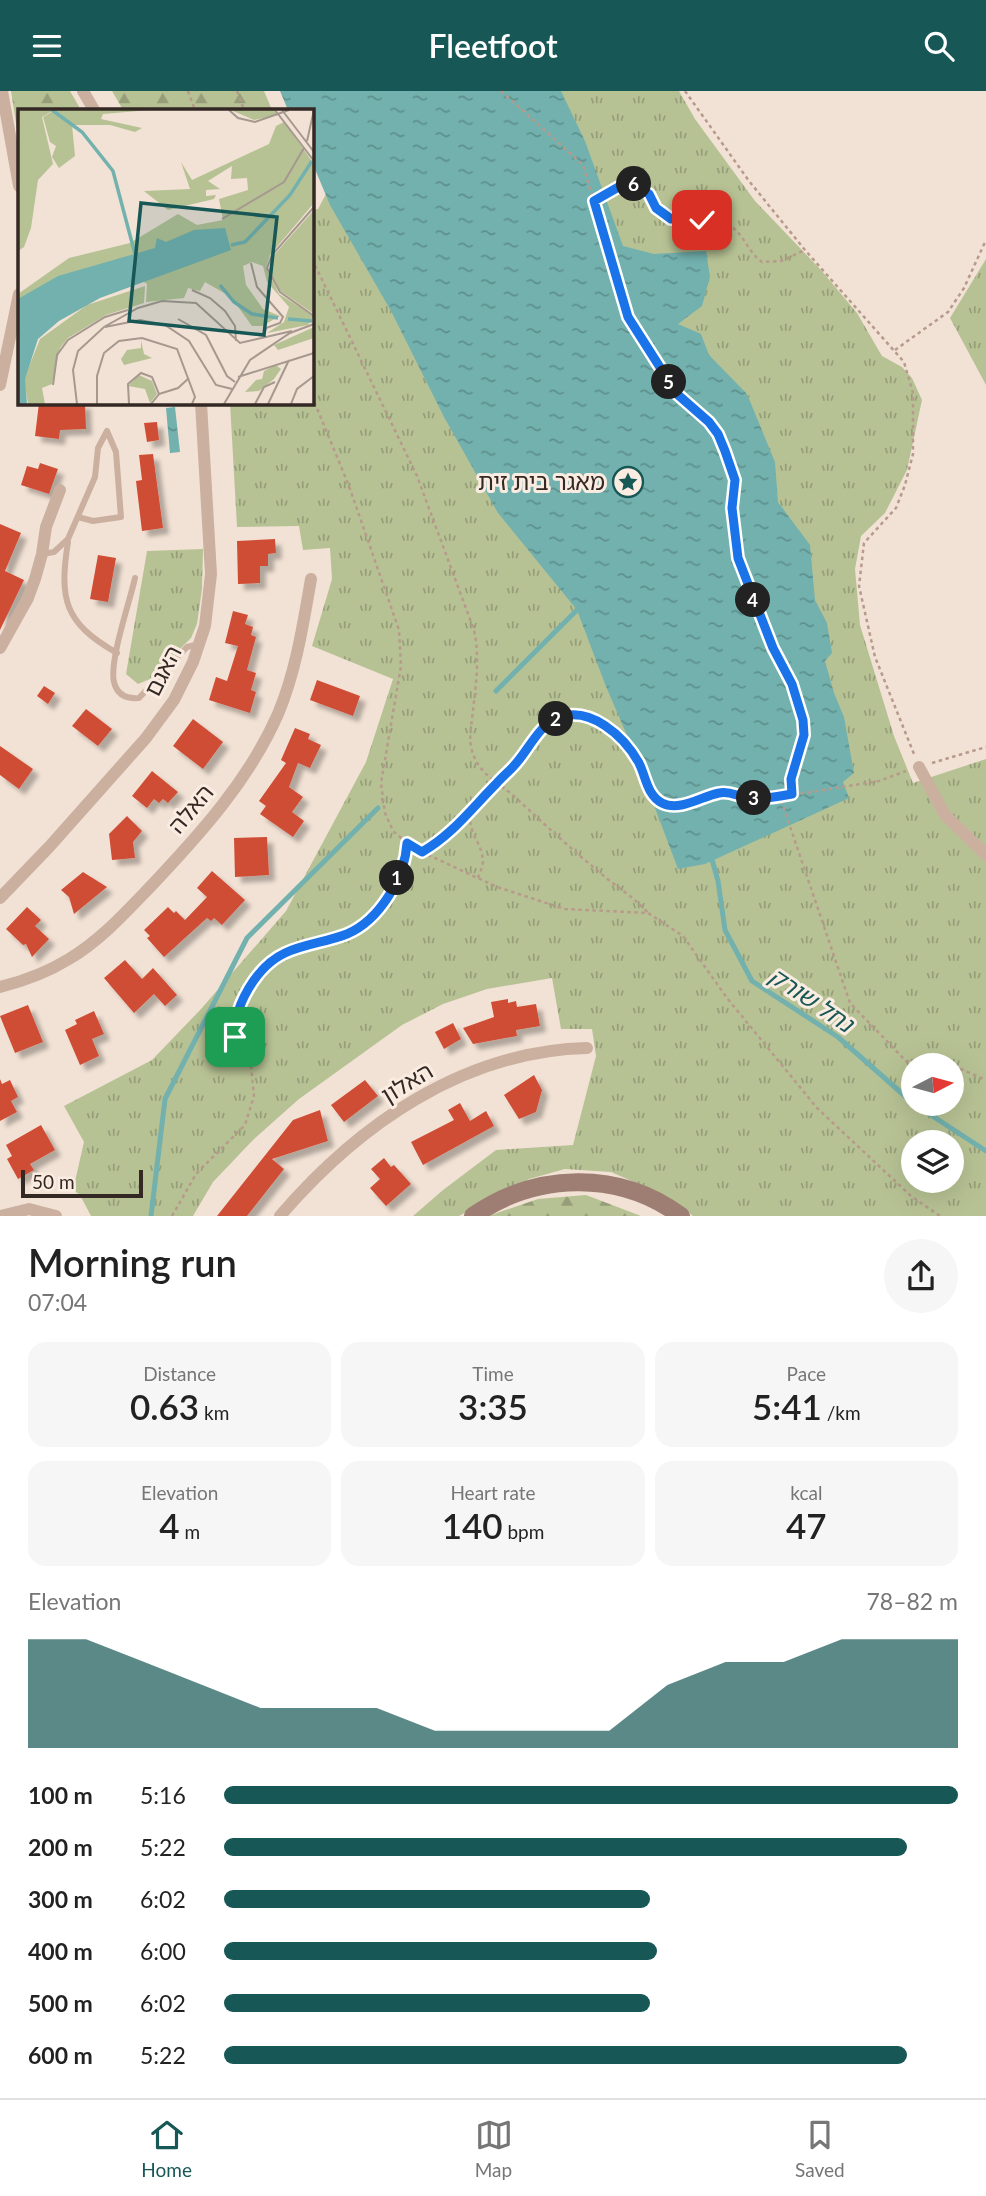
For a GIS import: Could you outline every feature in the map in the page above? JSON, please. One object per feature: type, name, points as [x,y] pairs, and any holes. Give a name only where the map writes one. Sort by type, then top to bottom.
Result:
[{"type":"main road","points":[[473,1216],[507,1197],[534,1187],[589,1181],[617,1185],[644,1195],[681,1216]]},
{"type":"street","points":[[2,91],[5,127],[18,182]]},
{"type":"street","points":[[83,91],[94,109]]},
{"type":"street","points":[[93,91],[95,109]]},
{"type":"street","points":[[0,386],[18,299]]},
{"type":"street","name":"האגם","points":[[0,898],[146,738],[184,681],[200,644],[208,608],[211,574],[201,404]]},
{"type":"street","points":[[0,649],[28,598],[42,554],[46,527],[60,489]]},
{"type":"street","name":"האלה","points":[[0,987],[50,969],[98,938],[161,876],[233,791],[266,738],[287,690],[299,645],[311,579]]},
{"type":"street","points":[[919,767],[945,815],[986,855]]},
{"type":"street","name":"האלון","points":[[280,1216],[317,1176],[355,1142],[394,1113],[435,1088],[475,1069],[515,1056],[552,1049],[587,1048]]},
{"type":"street","points":[[1,1216],[29,1209],[56,1216]]},
{"type":"lane","points":[[78,517],[93,521],[121,517],[116,452],[107,431],[98,447],[95,477],[68,539],[64,569],[66,600],[75,622],[87,634],[117,653]]},
{"type":"lane","points":[[42,554],[54,552],[68,539]]},
{"type":"lane","points":[[135,578],[117,653],[113,679],[116,688],[129,699],[138,698],[187,647],[200,644]]},
{"type":"path","points":[[188,91],[195,109]]},
{"type":"path","points":[[237,91],[244,109]]},
{"type":"path","points":[[501,91],[583,165],[628,317],[677,394],[709,422],[718,434],[735,480],[732,508],[738,558],[773,648],[792,684],[803,720],[804,735],[791,779],[792,794]]},
{"type":"path","points":[[685,91],[749,181],[805,250],[904,362],[914,393],[913,454],[905,485],[895,508],[864,543],[859,586],[875,657],[919,767]]},
{"type":"path","points":[[594,201],[629,181],[649,194],[656,208],[671,219],[715,220],[726,224],[741,237],[750,253],[762,262],[781,261],[805,250]]},
{"type":"path","points":[[894,351],[948,312],[964,288],[986,240]]},
{"type":"path","points":[[313,261],[417,475],[474,630],[478,648],[470,745],[485,775],[497,782],[606,878],[634,897],[648,913],[683,936],[727,997],[817,1108],[911,1196],[940,1216]]},
{"type":"path","points":[[313,398],[349,487],[399,630],[401,666],[381,783],[384,813],[393,831],[422,852],[496,887],[565,909],[648,913]]},
{"type":"path","points":[[422,852],[443,840],[516,764],[542,730],[556,719],[570,716],[586,716],[603,724],[639,763],[650,791],[663,803],[670,805],[690,803],[715,793],[727,792],[764,799],[879,781],[986,747]]},
{"type":"path","points":[[780,797],[850,1003],[906,1061],[947,1063],[986,1080]]},
{"type":"path","points":[[472,810],[471,830],[483,861],[478,878]]},
{"type":"path","points":[[172,1216],[196,1174],[245,1125],[254,1096],[249,1048],[235,1037],[234,1022],[244,995],[269,963],[285,953],[347,934],[361,926],[382,906],[406,857],[407,843]]},
{"type":"green space","points":[[11,91],[70,91],[80,109],[18,109],[18,136]]},
{"type":"green space","points":[[112,91],[264,91],[272,109],[122,109]]},
{"type":"green space","points":[[381,91],[679,91],[695,119],[755,201],[821,270],[857,313],[882,356],[902,367],[912,378],[922,400],[907,470],[885,513],[861,536],[855,569],[860,625],[894,736],[913,783],[986,759],[986,1216],[693,1216],[668,1197],[611,1172],[565,1169],[529,1179],[459,1216],[413,1216],[496,1150],[573,1145],[596,1056],[592,1029],[561,1029],[552,978],[487,989],[443,1004],[402,1025],[299,1099],[253,1140],[213,1182],[193,1216],[91,1216],[80,1195],[73,1190],[84,1142],[64,1106],[152,1060],[201,1009],[286,911],[366,762],[393,679],[312,646],[332,579],[330,548],[303,550],[299,526],[237,527],[230,404],[313,404],[313,210],[318,209]]},
{"type":"green space","points":[[986,259],[986,385],[950,318]]},
{"type":"green space","points":[[203,549],[202,589],[197,624],[191,638],[150,679],[138,684],[126,674],[147,551]]},
{"type":"green space","points":[[586,1195],[641,1216],[488,1216],[538,1199]]},
{"type":"water","name":"מאגר בית זית","points":[[280,91],[561,91],[585,141],[623,246],[654,254],[706,251],[710,277],[702,306],[678,324],[701,334],[709,355],[747,394],[775,462],[778,502],[810,545],[815,600],[827,623],[832,653],[825,661],[844,717],[854,773],[843,782],[849,798],[705,864],[678,869],[577,610],[498,513],[444,417],[391,311],[330,205],[313,164],[313,109],[288,109]]},
{"type":"water","points":[[175,407],[180,452],[170,453],[166,408]]},
{"type":"building","points":[[39,404],[85,404],[86,429],[60,430],[59,439],[35,436]]},
{"type":"building","points":[[157,422],[159,440],[147,442],[144,423]]},
{"type":"building","points":[[153,454],[163,528],[142,531],[136,481],[142,480],[139,455]]},
{"type":"building","points":[[40,463],[58,469],[49,494],[21,485],[27,466],[38,469]]},
{"type":"building","points":[[0,524],[21,533],[5,571],[24,580],[0,630]]},
{"type":"building","points":[[275,539],[276,553],[268,554],[268,566],[260,566],[260,583],[238,584],[237,541]]},
{"type":"building","points":[[98,555],[116,558],[108,602],[90,599]]},
{"type":"building","points":[[233,611],[248,615],[245,624],[253,627],[251,635],[256,637],[247,670],[256,673],[251,690],[256,692],[250,713],[209,700],[216,677],[227,681],[238,646],[225,643]]},
{"type":"building","points":[[317,680],[360,696],[353,716],[310,700]]},
{"type":"building","points":[[44,686],[55,693],[48,704],[37,696]]},
{"type":"building","points":[[86,709],[112,729],[98,746],[72,726]]},
{"type":"building","points":[[193,719],[223,742],[203,769],[173,746]]},
{"type":"building","points":[[295,728],[310,734],[308,739],[321,745],[310,768],[298,763],[289,787],[303,797],[292,812],[304,821],[293,837],[260,814],[266,806],[259,801],[286,763],[281,760]]},
{"type":"building","points":[[0,746],[33,769],[19,789],[0,775]]},
{"type":"building","points":[[152,771],[178,792],[168,803],[163,799],[159,803],[154,799],[147,808],[132,796]]},
{"type":"building","points":[[127,816],[142,831],[133,842],[135,858],[112,860],[109,834]]},
{"type":"building","points":[[267,837],[269,875],[235,877],[234,838]]},
{"type":"building","points":[[212,871],[245,900],[222,925],[214,918],[211,921],[207,918],[164,957],[147,938],[150,936],[144,930],[168,907],[185,920],[207,897],[197,888]]},
{"type":"building","points":[[83,872],[107,887],[74,914],[69,897],[61,890]]},
{"type":"building","points":[[27,907],[41,920],[35,926],[49,939],[32,957],[26,944],[23,945],[6,929]]},
{"type":"building","points":[[125,960],[142,979],[153,968],[177,995],[165,1006],[154,994],[134,1013],[104,978]]},
{"type":"building","points":[[508,999],[508,1003],[516,1001],[517,1007],[536,1004],[540,1026],[516,1030],[517,1036],[473,1044],[463,1028],[494,1017],[491,1002]]},
{"type":"building","points":[[28,1005],[43,1042],[15,1053],[0,1016]]},
{"type":"building","points":[[94,1011],[104,1034],[92,1039],[99,1056],[80,1065],[65,1030],[77,1024],[75,1020]]},
{"type":"building","points":[[453,1023],[461,1039],[444,1049],[435,1032]]},
{"type":"building","points":[[534,1075],[542,1090],[536,1112],[519,1119],[504,1095]]},
{"type":"building","points":[[0,1079],[2,1084],[10,1080],[18,1097],[11,1101],[17,1112],[0,1121]]},
{"type":"building","points":[[365,1080],[378,1096],[344,1122],[331,1105]]},
{"type":"building","points":[[460,1103],[470,1121],[486,1111],[494,1126],[423,1165],[411,1142],[454,1120],[448,1110]]},
{"type":"building","points":[[320,1110],[328,1141],[272,1159],[284,1169],[247,1216],[217,1216],[293,1120]]},
{"type":"building","points":[[41,1125],[55,1150],[30,1164],[34,1170],[18,1179],[7,1159],[12,1156],[6,1145]]},
{"type":"building","points":[[384,1158],[411,1184],[386,1206],[370,1188],[380,1179],[371,1169]]},
{"type":"waterway","points":[[496,691],[581,606]]},
{"type":"waterway","points":[[151,1216],[165,1099],[247,938],[378,808]]},
{"type":"waterway","name":"נחל שורק","points":[[711,856],[718,881],[725,930],[752,981],[838,1037],[901,1093]]},
{"type":"waterway","name":"נחל שורק","points":[[934,1117],[986,1151]]},
{"type":"place","name":"מאגר בית זית","points":[[628,482]]},
{"type":"route","points":[[235,1037],[234,1022],[244,995],[269,963],[285,953],[347,934],[361,926],[382,906],[406,857],[407,843],[422,852],[443,840],[516,764],[542,730],[556,719],[586,716],[603,724],[633,754],[650,791],[663,803],[690,803],[715,793],[727,792],[764,799],[792,794],[791,779],[802,745],[803,720],[792,684],[751,597],[738,558],[732,508],[735,480],[718,434],[709,422],[677,394],[628,317],[594,201],[629,181],[649,194],[656,208],[671,219],[702,220]]}]
